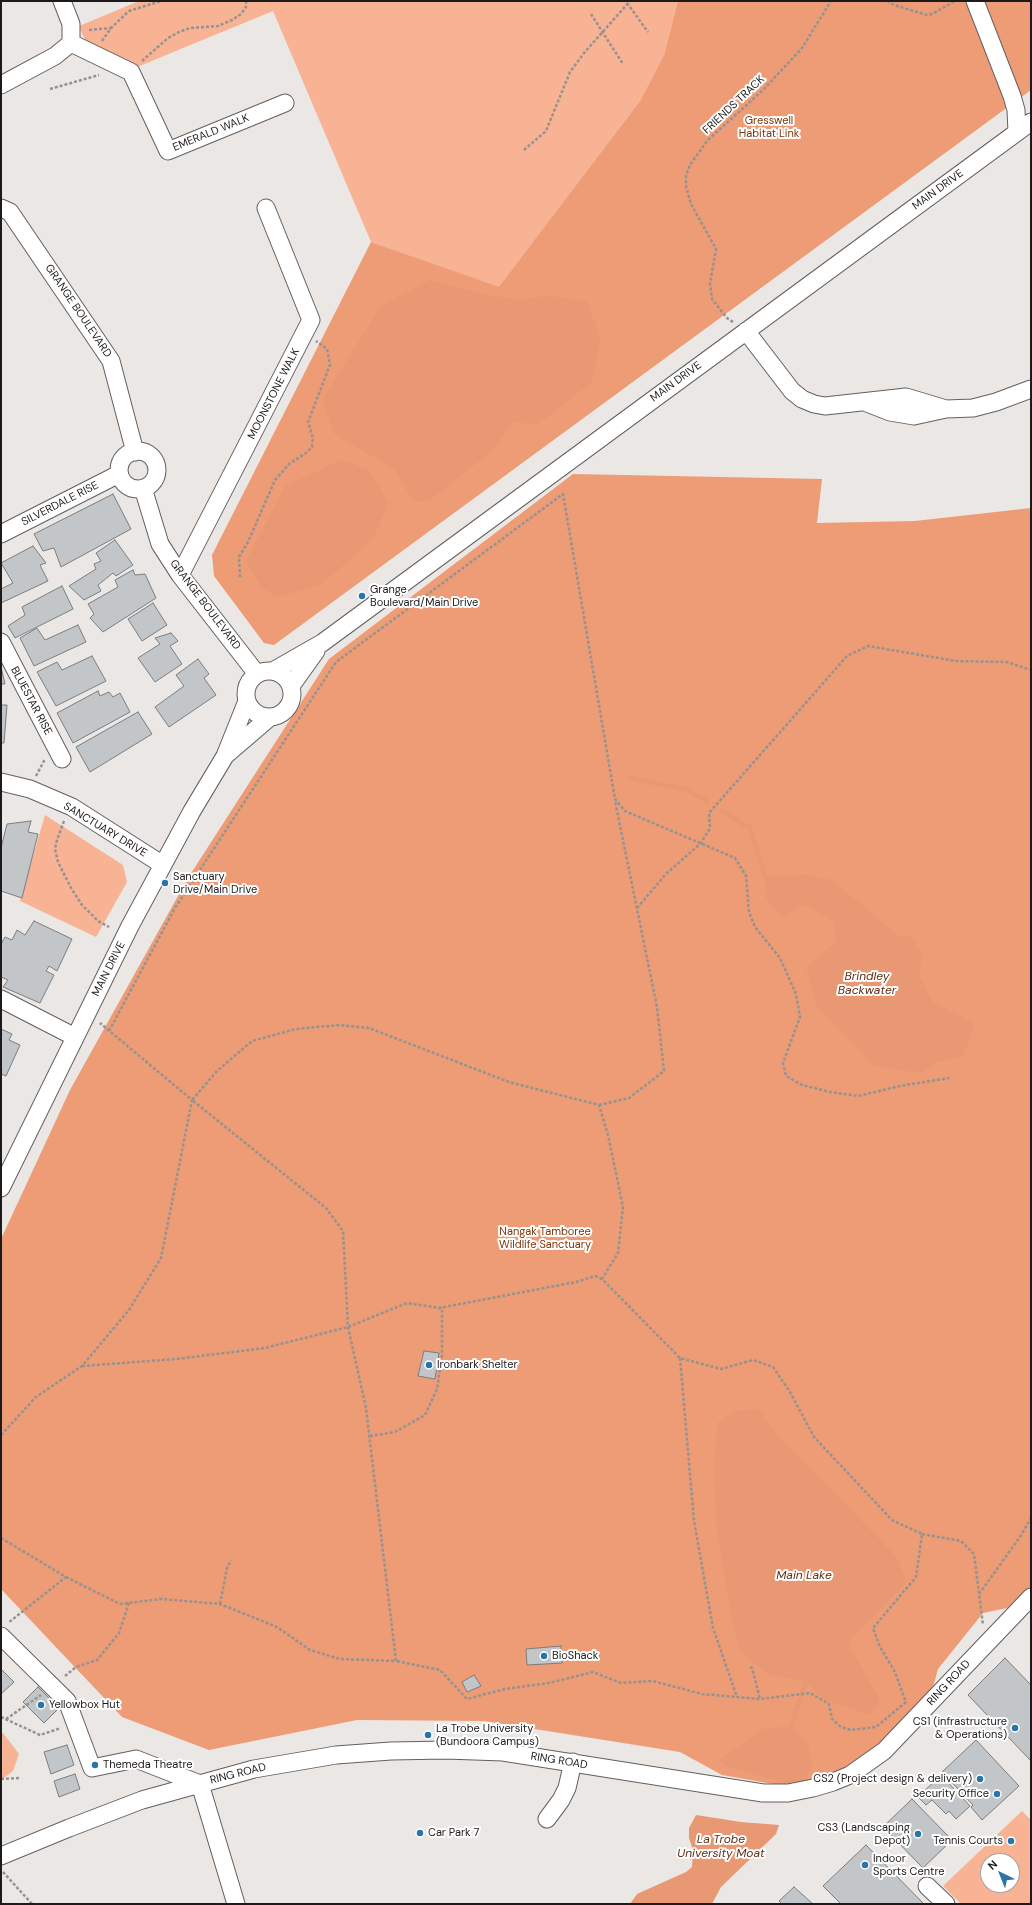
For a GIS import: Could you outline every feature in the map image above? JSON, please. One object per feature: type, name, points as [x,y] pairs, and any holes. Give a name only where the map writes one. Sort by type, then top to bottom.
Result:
[{"type":"street","points":[[1,85],[55,56],[71,43],[71,24],[62,1]]},
{"type":"street","points":[[975,1],[1012,96],[1016,110],[1017,132]]},
{"type":"street","name":"EMERALD WALK","points":[[71,43],[131,72],[168,150],[285,103]]},
{"type":"street","name":"MAIN DRIVE","points":[[265,672],[322,643],[1031,122]]},
{"type":"street","name":"GRANGE BOULEVARD","points":[[1,208],[10,212],[112,361],[135,452]]},
{"type":"street","name":"MOONSTONE WALK","points":[[180,575],[311,320],[266,208]]},
{"type":"street","points":[[746,331],[781,379],[802,399],[825,406],[867,403],[901,415],[914,416],[946,410],[973,408],[996,402],[1031,389]]},
{"type":"street","points":[[135,452],[148,454],[156,465],[155,478],[151,483],[143,488],[130,487],[124,484],[119,474],[121,462],[125,456],[135,452]]},
{"type":"street","name":"SILVERDALE RISE","points":[[1,534],[119,474]]},
{"type":"street","name":"GRANGE BOULEVARD","points":[[143,488],[160,544],[180,575],[265,672]]},
{"type":"street","name":"BLUESTAR RISE","points":[[1,642],[59,754]]},
{"type":"street","name":"MAIN DRIVE","points":[[292,686],[322,643]]},
{"type":"street","points":[[265,672],[284,675],[292,686],[292,700],[289,707],[277,717],[270,718],[256,713],[247,701],[247,686],[265,672]]},
{"type":"street","name":"MAIN DRIVE","points":[[1,1188],[87,1013],[163,865],[225,756],[247,701]]},
{"type":"street","name":"MAIN DRIVE","points":[[225,756],[270,718]]},
{"type":"street","name":"SANCTUARY DRIVE","points":[[1,782],[30,789],[72,807],[163,865]]},
{"type":"street","points":[[1,999],[75,1037]]},
{"type":"street","name":"RING ROAD","points":[[1,1856],[142,1800],[262,1768],[336,1755],[390,1751],[446,1750],[503,1752],[762,1793],[788,1793],[826,1784],[850,1775],[884,1751],[985,1643],[1031,1597]]},
{"type":"street","points":[[4,1630],[52,1688],[67,1701],[92,1768],[136,1759],[200,1784],[236,1904]]},
{"type":"street","points":[[547,1819],[561,1800],[567,1788],[573,1762]]},
{"type":"street","points":[[928,1886],[946,1904]]},
{"type":"path","points":[[100,45],[111,28],[129,11],[160,1]]},
{"type":"path","points":[[140,63],[168,38],[179,32],[190,28],[218,26],[232,20],[241,14],[246,7],[246,1]]},
{"type":"path","name":"FRIENDS TRACK","points":[[727,318],[712,299],[710,284],[716,249],[700,223],[691,204],[686,186],[686,175],[690,165],[717,131],[764,89],[802,48],[831,1]]},
{"type":"path","points":[[887,1],[894,5],[927,15],[932,14],[955,1]]},
{"type":"path","points":[[524,150],[540,138],[546,130],[570,72],[602,32],[629,2],[648,32]]},
{"type":"path","points":[[591,14],[623,64]]},
{"type":"path","points":[[89,30],[111,28]]},
{"type":"path","points":[[50,89],[100,75],[121,66]]},
{"type":"path","points":[[240,577],[239,557],[248,542],[275,480],[289,464],[306,453],[312,447],[313,438],[308,422],[330,365],[327,349],[305,332]]},
{"type":"path","points":[[1,1435],[36,1397],[82,1366],[129,1310],[161,1258],[192,1100],[217,1071],[252,1041],[296,1029],[339,1025],[369,1028],[509,1082],[599,1105],[629,1098],[664,1071],[657,1007],[615,799],[563,494],[336,662],[175,908],[109,1031]]},
{"type":"path","points":[[637,908],[666,874],[700,843],[710,828],[709,813],[848,656],[868,646],[956,661],[1007,662],[1031,670]]},
{"type":"path","points":[[30,789],[41,763],[49,754],[59,754]]},
{"type":"path","points":[[615,799],[626,811],[735,858],[746,876],[749,912],[755,927],[780,958],[796,994],[800,1017],[783,1063],[786,1076],[809,1087],[858,1096],[900,1086],[948,1078]]},
{"type":"path","points":[[72,807],[57,840],[55,849],[58,862],[70,888],[82,905],[98,921],[109,927]]},
{"type":"path","points":[[87,1013],[326,1208],[343,1231],[348,1327],[366,1408],[396,1661]]},
{"type":"path","points":[[599,1105],[608,1135],[623,1207],[618,1253],[602,1279]]},
{"type":"path","points":[[82,1366],[176,1359],[265,1348],[348,1327],[407,1303],[442,1307],[576,1282],[595,1276],[602,1279],[680,1358],[721,1368],[753,1360],[773,1367],[790,1392],[814,1437],[892,1520],[922,1534],[961,1541],[974,1554],[985,1643]]},
{"type":"path","points":[[370,1436],[396,1432],[425,1415],[437,1389],[441,1363],[442,1307]]},
{"type":"path","points":[[680,1358],[694,1521],[713,1628],[737,1697]]},
{"type":"path","points":[[979,1594],[1020,1537],[1031,1518]]},
{"type":"path","points":[[1,1538],[66,1577],[120,1604],[161,1598],[220,1604],[277,1628],[310,1650],[340,1659],[396,1661],[440,1670],[467,1699],[505,1689],[549,1684],[593,1672],[621,1682],[653,1681],[702,1694],[760,1699],[810,1693],[829,1704],[832,1719],[841,1727],[850,1730],[876,1727],[906,1702],[894,1670],[880,1647],[873,1628],[916,1577],[922,1534]]},
{"type":"path","points":[[220,1604],[227,1568],[231,1560]]},
{"type":"path","points":[[4,1630],[66,1577]]},
{"type":"path","points":[[6,1719],[52,1688],[76,1667],[96,1660],[119,1633],[129,1603]]},
{"type":"path","points":[[750,1667],[752,1668],[760,1699]]},
{"type":"path","points":[[1,1716],[40,1735],[75,1723]]},
{"type":"path","points":[[1,1779],[20,1778]]},
{"type":"path","points":[[1,1868],[17,1889],[32,1904]]},
{"type":"shaded area","points":[[139,1],[678,1],[664,55],[640,101],[499,288],[371,242],[273,11],[137,67],[87,45],[79,26]]},
{"type":"shaded area","points":[[45,815],[123,865],[127,882],[96,937],[20,901]]},
{"type":"shaded area","points":[[1,1733],[3,1733],[19,1754],[13,1771],[1,1780]]},
{"type":"shaded area","name":"Tennis Courts","points":[[1022,1811],[1031,1820],[1031,1904],[961,1904],[943,1886]]},
{"type":"green space","name":"Gresswell Habitat Link","points":[[678,1],[1031,1],[1031,90],[274,645],[264,643],[214,576],[212,555],[371,242],[499,287],[640,101],[664,55]]},
{"type":"green space","name":"Nangak Tamboree Wildlife Sanctuary","points":[[573,474],[822,479],[817,523],[915,521],[1031,508],[1031,1588],[1012,1607],[983,1613],[938,1669],[924,1720],[834,1781],[779,1785],[722,1775],[680,1752],[484,1721],[357,1720],[209,1750],[122,1717],[1,1589],[1,1239],[70,1090],[188,878],[329,659]]},
{"type":"water","points":[[430,280],[481,294],[518,300],[549,296],[587,302],[601,339],[591,383],[538,424],[513,422],[492,451],[430,500],[414,502],[393,468],[335,435],[322,400],[381,306]]},
{"type":"water","points":[[342,460],[368,470],[388,502],[374,538],[322,584],[278,597],[262,588],[246,561],[285,486]]},
{"type":"water","name":"Brindley Backwater","points":[[806,875],[832,880],[900,937],[910,936],[922,953],[919,976],[933,1002],[969,1020],[974,1027],[963,1056],[936,1062],[921,1073],[874,1066],[817,1007],[806,967],[836,942],[834,921],[804,904],[782,917],[766,898],[765,876]]},
{"type":"water","name":"Main Lake","points":[[759,1409],[778,1437],[896,1556],[907,1582],[848,1643],[880,1700],[870,1715],[823,1699],[806,1682],[767,1674],[741,1651],[734,1629],[728,1599],[716,1522],[714,1464],[718,1422],[736,1411]]},
{"type":"water","points":[[791,1726],[808,1743],[812,1767],[797,1786],[728,1767],[718,1761],[764,1729]]},
{"type":"water","name":"La Trobe University Moat","points":[[696,1815],[741,1822],[779,1825],[776,1834],[721,1887],[712,1904],[630,1904],[637,1894],[686,1872],[692,1867],[693,1850],[689,1838],[689,1828]]},
{"type":"building","points":[[113,494],[131,529],[61,567],[54,548],[43,551],[34,534]]},
{"type":"building","points":[[115,540],[133,565],[116,576],[113,573],[98,585],[101,591],[84,600],[69,586],[96,569],[94,564],[101,561],[96,553]]},
{"type":"building","points":[[33,546],[46,563],[40,565],[48,581],[1,603],[1,589],[13,583],[1,563]]},
{"type":"building","points":[[133,570],[135,575],[145,574],[156,598],[103,632],[90,618],[94,614],[88,604],[118,587],[115,580]]},
{"type":"building","points":[[62,586],[73,609],[15,638],[8,626],[25,615],[22,607]]},
{"type":"building","points":[[153,603],[167,625],[142,641],[128,619]]},
{"type":"building","points":[[78,625],[86,642],[34,666],[20,638],[37,628],[45,640]]},
{"type":"building","points":[[171,633],[178,641],[170,646],[182,664],[155,682],[138,658],[160,644],[155,638]]},
{"type":"building","points":[[92,656],[106,681],[56,706],[37,672],[57,662],[62,670]]},
{"type":"building","points":[[198,659],[209,674],[204,678],[216,695],[169,727],[155,707],[184,686],[176,675]]},
{"type":"building","points":[[1,667],[5,684],[1,684]]},
{"type":"building","points":[[98,691],[100,696],[109,692],[113,697],[120,693],[130,712],[73,743],[57,713]]},
{"type":"building","points":[[1,705],[7,705],[4,743],[1,743]]},
{"type":"building","points":[[138,712],[152,734],[90,772],[76,747]]},
{"type":"building","points":[[31,821],[28,832],[38,834],[22,898],[1,891],[1,848],[7,824]]},
{"type":"building","points":[[34,921],[72,939],[57,971],[49,966],[46,971],[54,975],[40,1003],[3,987],[8,980],[1,977],[1,944],[5,937],[12,940],[17,930],[25,935]]},
{"type":"building","points":[[1,1029],[12,1034],[9,1040],[20,1045],[6,1076],[1,1074]]},
{"type":"building","name":"Ironbark Shelter","points":[[424,1351],[439,1353],[435,1379],[418,1376]]},
{"type":"building","name":"BioShack","points":[[561,1646],[562,1663],[527,1665],[526,1649]]},
{"type":"building","name":"CS1 (infrastructure & Operations)","points":[[1005,1658],[1031,1685],[1031,1761],[968,1695]]},
{"type":"building","points":[[1,1669],[14,1682],[1,1694]]},
{"type":"building","points":[[474,1675],[481,1686],[467,1692],[462,1682]]},
{"type":"building","name":"Yellowbox Hut","points":[[38,1687],[59,1708],[44,1723],[23,1702]]},
{"type":"building","name":"CS2 (Project design & delivery)","points":[[976,1740],[1019,1786],[982,1820],[971,1807],[973,1805],[942,1772]]},
{"type":"building","points":[[67,1745],[74,1765],[51,1774],[44,1752]]},
{"type":"building","points":[[75,1774],[80,1789],[59,1797],[54,1781]]},
{"type":"building","points":[[941,1775],[970,1806],[956,1819],[949,1811],[946,1814],[932,1800],[926,1805],[918,1797]]},
{"type":"building","name":"CS3 (Landscaping Depot)","points":[[912,1799],[952,1840],[923,1868],[883,1827]]},
{"type":"building","name":"Indoor Sports Centre","points":[[866,1845],[924,1904],[841,1904],[823,1886]]},
{"type":"building","points":[[794,1887],[813,1904],[782,1904],[779,1901]]},
{"type":"waterway","points":[[630,778],[688,790],[708,802]]},
{"type":"waterway","points":[[722,811],[750,828],[765,876]]},
{"type":"waterway","points":[[791,1726],[806,1682]]},
{"type":"place","name":"Grange Boulevard/Main Drive","points":[[362,596]]},
{"type":"place","name":"Sanctuary Drive/Main Drive","points":[[165,883]]},
{"type":"place","name":"Ironbark Shelter","points":[[429,1365]]},
{"type":"place","name":"BioShack","points":[[544,1656]]},
{"type":"place","name":"Yellowbox Hut","points":[[41,1705]]},
{"type":"place","name":"CS1 (infrastructure & Operations)","points":[[1015,1728]]},
{"type":"place","name":"La Trobe University (Bundoora Campus)","points":[[428,1735]]},
{"type":"place","name":"Themeda Theatre","points":[[95,1765]]},
{"type":"place","name":"CS2 (Project design & delivery)","points":[[980,1779]]},
{"type":"place","name":"Security Office","points":[[997,1794]]},
{"type":"place","name":"Car Park 7","points":[[420,1833]]},
{"type":"place","name":"CS3 (Landscaping Depot)","points":[[918,1834]]},
{"type":"place","name":"Tennis Courts","points":[[1011,1841]]},
{"type":"place","name":"Indoor Sports Centre","points":[[865,1865]]}]
